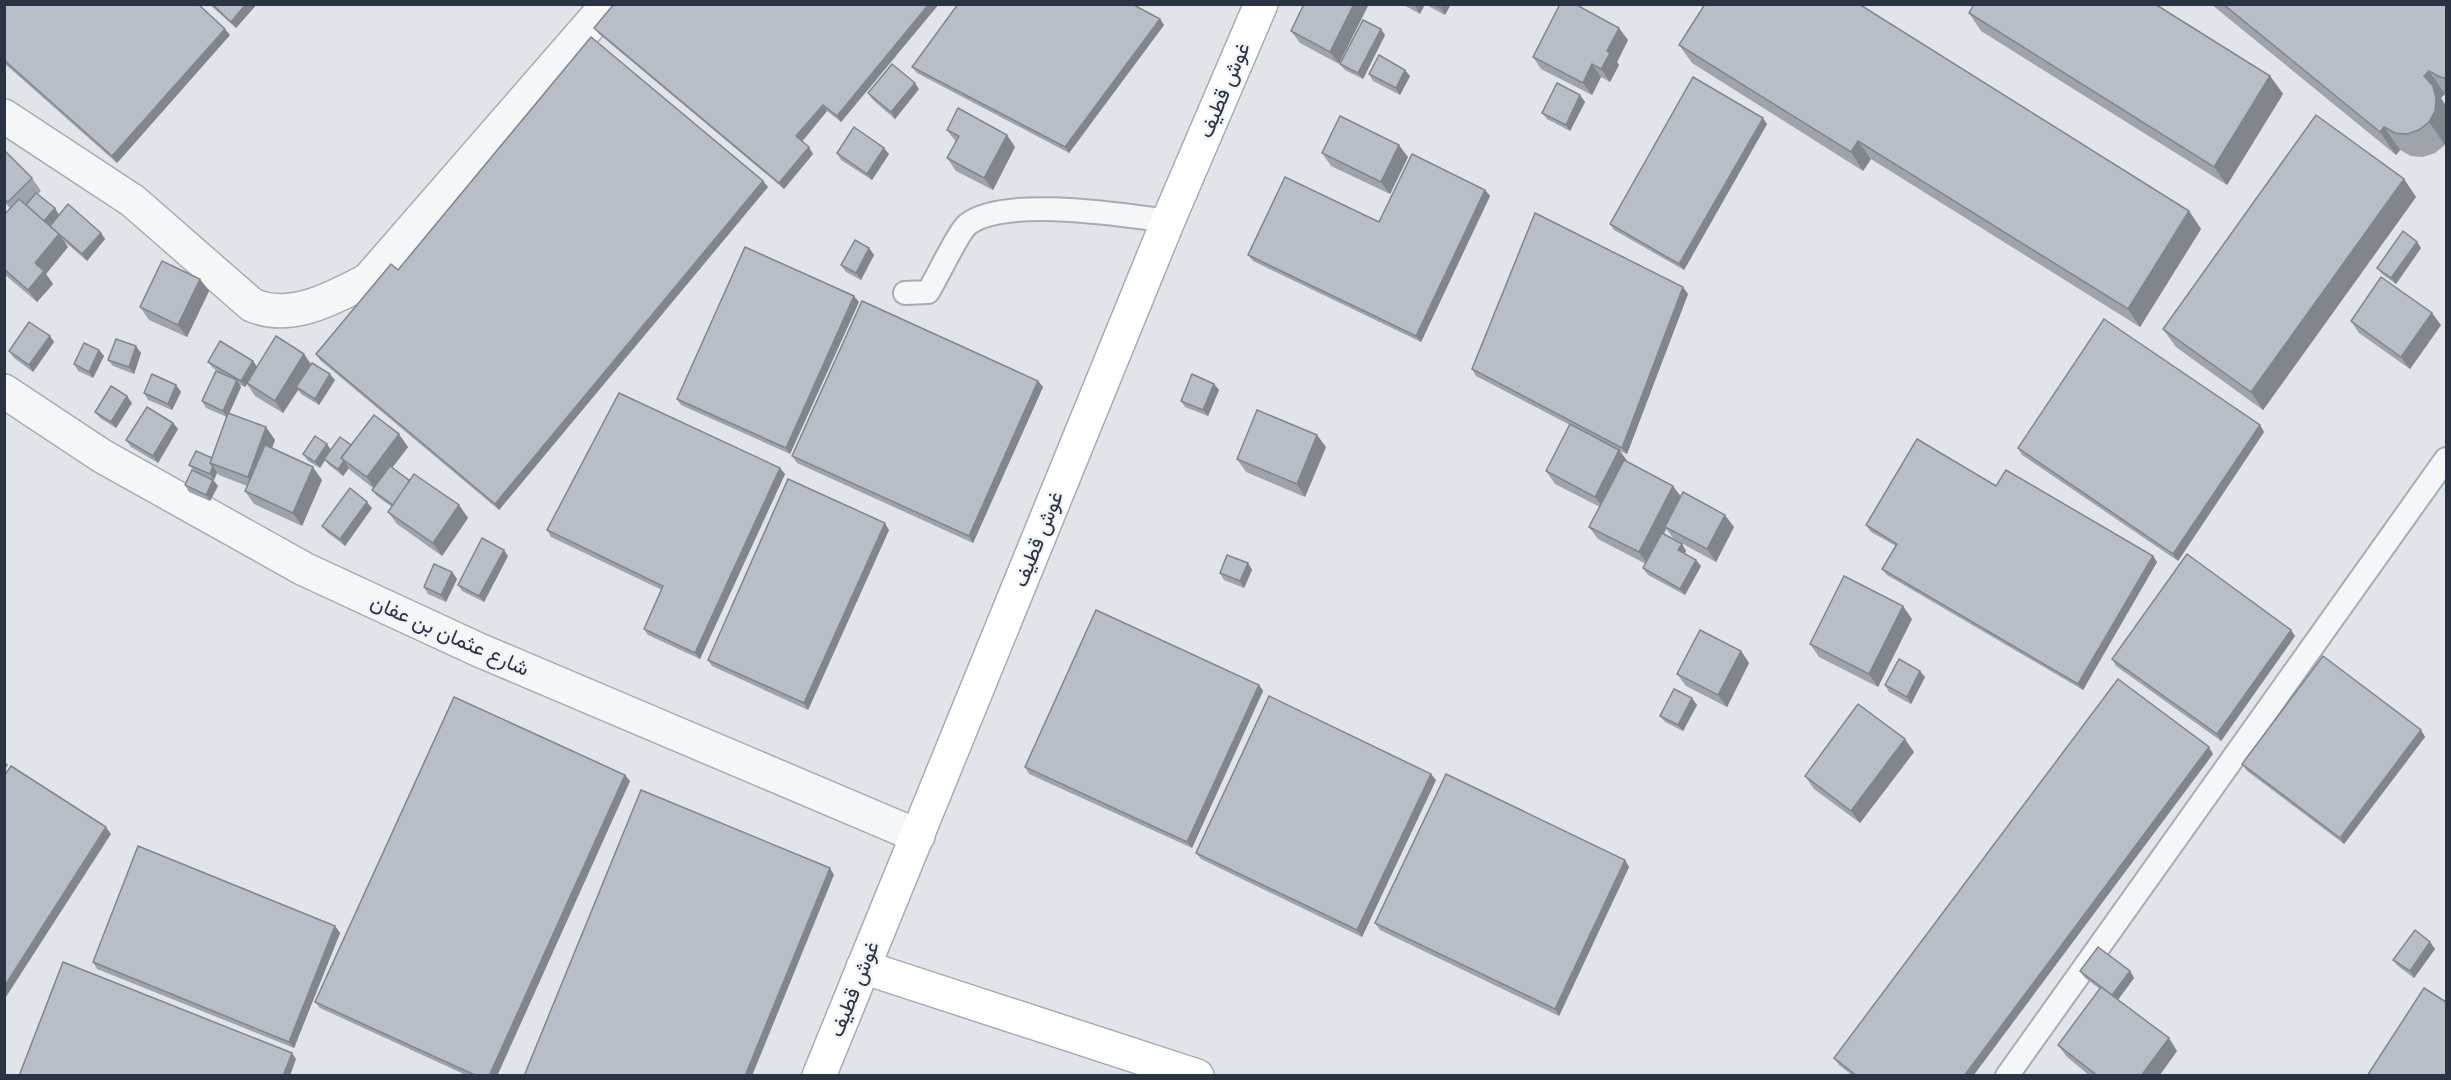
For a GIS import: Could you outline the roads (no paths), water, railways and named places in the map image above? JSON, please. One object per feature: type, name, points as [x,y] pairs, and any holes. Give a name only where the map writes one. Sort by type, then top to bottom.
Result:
[{"type":"main road","name":"غوش قطيف","points":[[819,1076],[1168,221],[1261,4]]},
{"type":"main road","points":[[863,967],[1197,1076]]},
{"type":"street","points":[[4,116],[133,201],[252,305],[267,312],[320,305],[368,280],[608,4]]},
{"type":"street","name":"شارع عثمان بن عفان","points":[[4,391],[102,456],[304,569],[479,650],[918,836]]},
{"type":"lane","points":[[905,293],[928,292],[966,225],[988,215],[1065,208],[1168,221]]},
{"type":"lane","points":[[2007,1076],[2446,459]]}]
